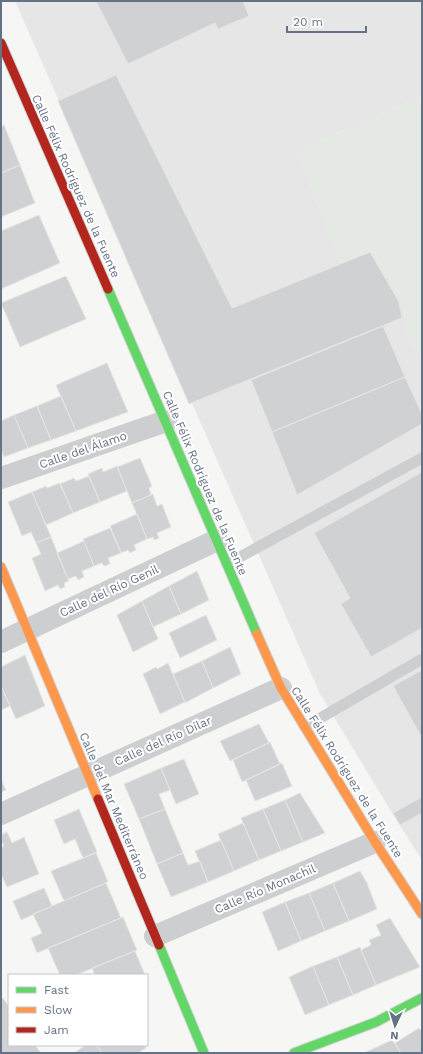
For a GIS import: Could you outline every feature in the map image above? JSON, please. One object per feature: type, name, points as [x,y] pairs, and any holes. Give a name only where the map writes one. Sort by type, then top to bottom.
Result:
[{"type":"street","name":"Calle Félix Rodríguez de la Fuente","points":[[1,43],[281,688],[375,842],[422,914]]},
{"type":"street","name":"Calle del Álamo","points":[[1,478],[166,421]]},
{"type":"street","name":"Calle del Río Genil","points":[[1,642],[217,540]]},
{"type":"street","name":"Calle del Mar Mediterráneo","points":[[1,567],[204,1053]]},
{"type":"street","name":"Calle del Río Dílar","points":[[1,814],[281,688]]},
{"type":"street","name":"Calle Río Monachil","points":[[155,936],[375,842]]},
{"type":"street","points":[[294,1053],[376,1022],[422,998]]},
{"type":"lane","points":[[228,564],[422,458]]},
{"type":"lane","points":[[305,727],[422,659]]},
{"type":"shaded area","points":[[15,1],[422,1],[422,96],[297,151],[341,263],[373,251],[400,296],[410,342],[422,359],[422,860],[320,694]]},
{"type":"shaded area","points":[[422,96],[422,359],[410,342],[400,296],[373,251],[341,263],[297,151]]},
{"type":"building","points":[[96,1],[243,1],[249,16],[218,29],[215,23],[128,64]]},
{"type":"building","points":[[116,75],[232,308],[370,252],[399,302],[402,318],[189,404],[58,101]]},
{"type":"building","points":[[4,125],[20,165],[1,173],[1,126]]},
{"type":"building","points":[[20,165],[35,203],[1,217],[1,173]]},
{"type":"building","points":[[39,215],[60,263],[1,289],[1,231]]},
{"type":"building","points":[[66,276],[86,319],[20,347],[1,303]]},
{"type":"building","points":[[383,326],[405,377],[272,432],[251,380]]},
{"type":"building","points":[[107,363],[128,412],[76,431],[56,385]]},
{"type":"building","points":[[405,377],[422,414],[422,424],[297,495],[272,432]]},
{"type":"building","points":[[61,396],[76,431],[51,440],[37,406]]},
{"type":"building","points":[[37,406],[51,440],[28,448],[14,415]]},
{"type":"building","points":[[14,415],[28,448],[4,457],[1,449],[1,421]]},
{"type":"building","points":[[140,458],[152,486],[149,488],[151,495],[132,503],[117,467]]},
{"type":"building","points":[[117,466],[127,491],[100,502],[88,474],[102,468],[103,472]]},
{"type":"building","points":[[422,472],[422,628],[371,657],[341,604],[350,598],[314,533]]},
{"type":"building","points":[[89,476],[100,502],[73,513],[60,484],[74,478],[76,481]]},
{"type":"building","points":[[60,483],[73,513],[46,525],[32,492],[46,486],[47,488]]},
{"type":"building","points":[[32,492],[51,537],[36,543],[31,532],[22,536],[8,502]]},
{"type":"building","points":[[153,494],[157,506],[162,504],[171,527],[157,533],[159,538],[154,540],[153,537],[147,539],[132,503]]},
{"type":"building","points":[[137,514],[147,539],[134,545],[136,550],[130,553],[128,550],[121,553],[110,526]]},
{"type":"building","points":[[110,528],[121,553],[108,558],[110,564],[104,566],[102,563],[94,566],[83,539]]},
{"type":"building","points":[[51,537],[69,581],[64,583],[65,587],[60,589],[58,585],[45,591],[32,558],[41,554],[36,543]]},
{"type":"building","points":[[84,541],[94,566],[82,571],[84,577],[78,580],[76,576],[68,579],[57,553]]},
{"type":"building","points":[[197,571],[209,600],[181,614],[169,586]]},
{"type":"building","points":[[169,586],[181,614],[153,627],[142,601]]},
{"type":"building","points":[[142,601],[158,639],[133,652],[117,615]]},
{"type":"building","points":[[206,615],[217,640],[180,658],[169,633]]},
{"type":"building","points":[[230,647],[241,674],[213,688],[202,661]]},
{"type":"building","points":[[25,655],[45,706],[16,719],[1,686],[1,667]]},
{"type":"building","points":[[202,661],[213,688],[185,703],[173,674]]},
{"type":"building","points":[[168,663],[185,702],[160,714],[143,674]]},
{"type":"building","points":[[422,670],[422,738],[393,686]]},
{"type":"building","points":[[1,686],[10,706],[1,710]]},
{"type":"building","points":[[259,724],[269,743],[230,761],[220,741]]},
{"type":"building","points":[[270,742],[280,764],[242,782],[233,760]]},
{"type":"building","points":[[184,759],[199,794],[176,804],[161,768]]},
{"type":"building","points":[[282,763],[292,786],[255,801],[246,780]]},
{"type":"building","points":[[161,768],[170,790],[159,794],[165,809],[139,819],[124,784]]},
{"type":"building","points":[[1,779],[6,790],[1,792]]},
{"type":"building","points":[[300,793],[325,833],[303,842],[285,800]]},
{"type":"building","points":[[422,797],[422,813],[400,825],[393,813]]},
{"type":"building","points":[[285,800],[303,842],[281,851],[263,809]]},
{"type":"building","points":[[79,809],[97,852],[83,858],[75,839],[64,844],[54,820]]},
{"type":"building","points":[[165,809],[183,853],[157,864],[139,819]]},
{"type":"building","points":[[263,809],[281,851],[259,860],[241,818]]},
{"type":"building","points":[[243,823],[259,860],[234,871],[218,834]]},
{"type":"building","points":[[7,832],[12,843],[24,837],[39,874],[7,887],[1,874],[1,848],[4,846],[1,835]]},
{"type":"building","points":[[221,840],[234,871],[208,882],[195,851]]},
{"type":"building","points":[[96,853],[108,882],[64,901],[51,871]]},
{"type":"building","points":[[183,853],[188,865],[200,861],[208,882],[171,897],[157,864]]},
{"type":"building","points":[[360,871],[367,883],[377,909],[349,921],[333,883]]},
{"type":"building","points":[[106,883],[121,918],[37,953],[31,938],[42,933],[33,914]]},
{"type":"building","points":[[333,883],[349,921],[325,931],[309,893]]},
{"type":"building","points":[[44,888],[52,906],[21,920],[13,901]]},
{"type":"building","points":[[309,893],[325,931],[301,941],[285,902]]},
{"type":"building","points":[[285,902],[301,941],[278,951],[262,912]]},
{"type":"building","points":[[123,917],[137,950],[78,974],[60,974],[48,948]]},
{"type":"building","points":[[390,918],[420,967],[376,985],[361,950],[371,945],[369,940],[381,935],[376,925]]},
{"type":"building","points":[[360,947],[376,985],[353,995],[337,957]]},
{"type":"building","points":[[135,951],[145,974],[95,974],[92,968]]},
{"type":"building","points":[[337,957],[353,995],[329,1005],[313,966]]},
{"type":"building","points":[[313,966],[329,1005],[305,1015],[289,977]]},
{"type":"building","points":[[3,998],[8,1006],[8,1046],[36,1046],[41,1053],[1,1053],[1,999]]},
{"type":"building","points":[[419,1028],[422,1031],[422,1053],[401,1053],[395,1043]]},
{"type":"building","points":[[392,1040],[401,1053],[366,1052]]},
{"type":"building","points":[[84,1046],[97,1046],[102,1053],[74,1053]]},
{"type":"building","points":[[97,1046],[145,1046],[146,1048],[138,1053],[102,1053]]},
{"type":"traffic: fast","points":[[108,289],[257,634]]},
{"type":"traffic: fast","points":[[159,945],[204,1053]]},
{"type":"traffic: fast","points":[[294,1053],[376,1022],[422,998]]},
{"type":"traffic: slow","points":[[1,567],[98,799]]},
{"type":"traffic: slow","points":[[257,634],[281,688],[375,842],[422,914]]},
{"type":"traffic: jam","points":[[1,43],[108,289]]},
{"type":"traffic: jam","points":[[98,799],[159,945]]}]
